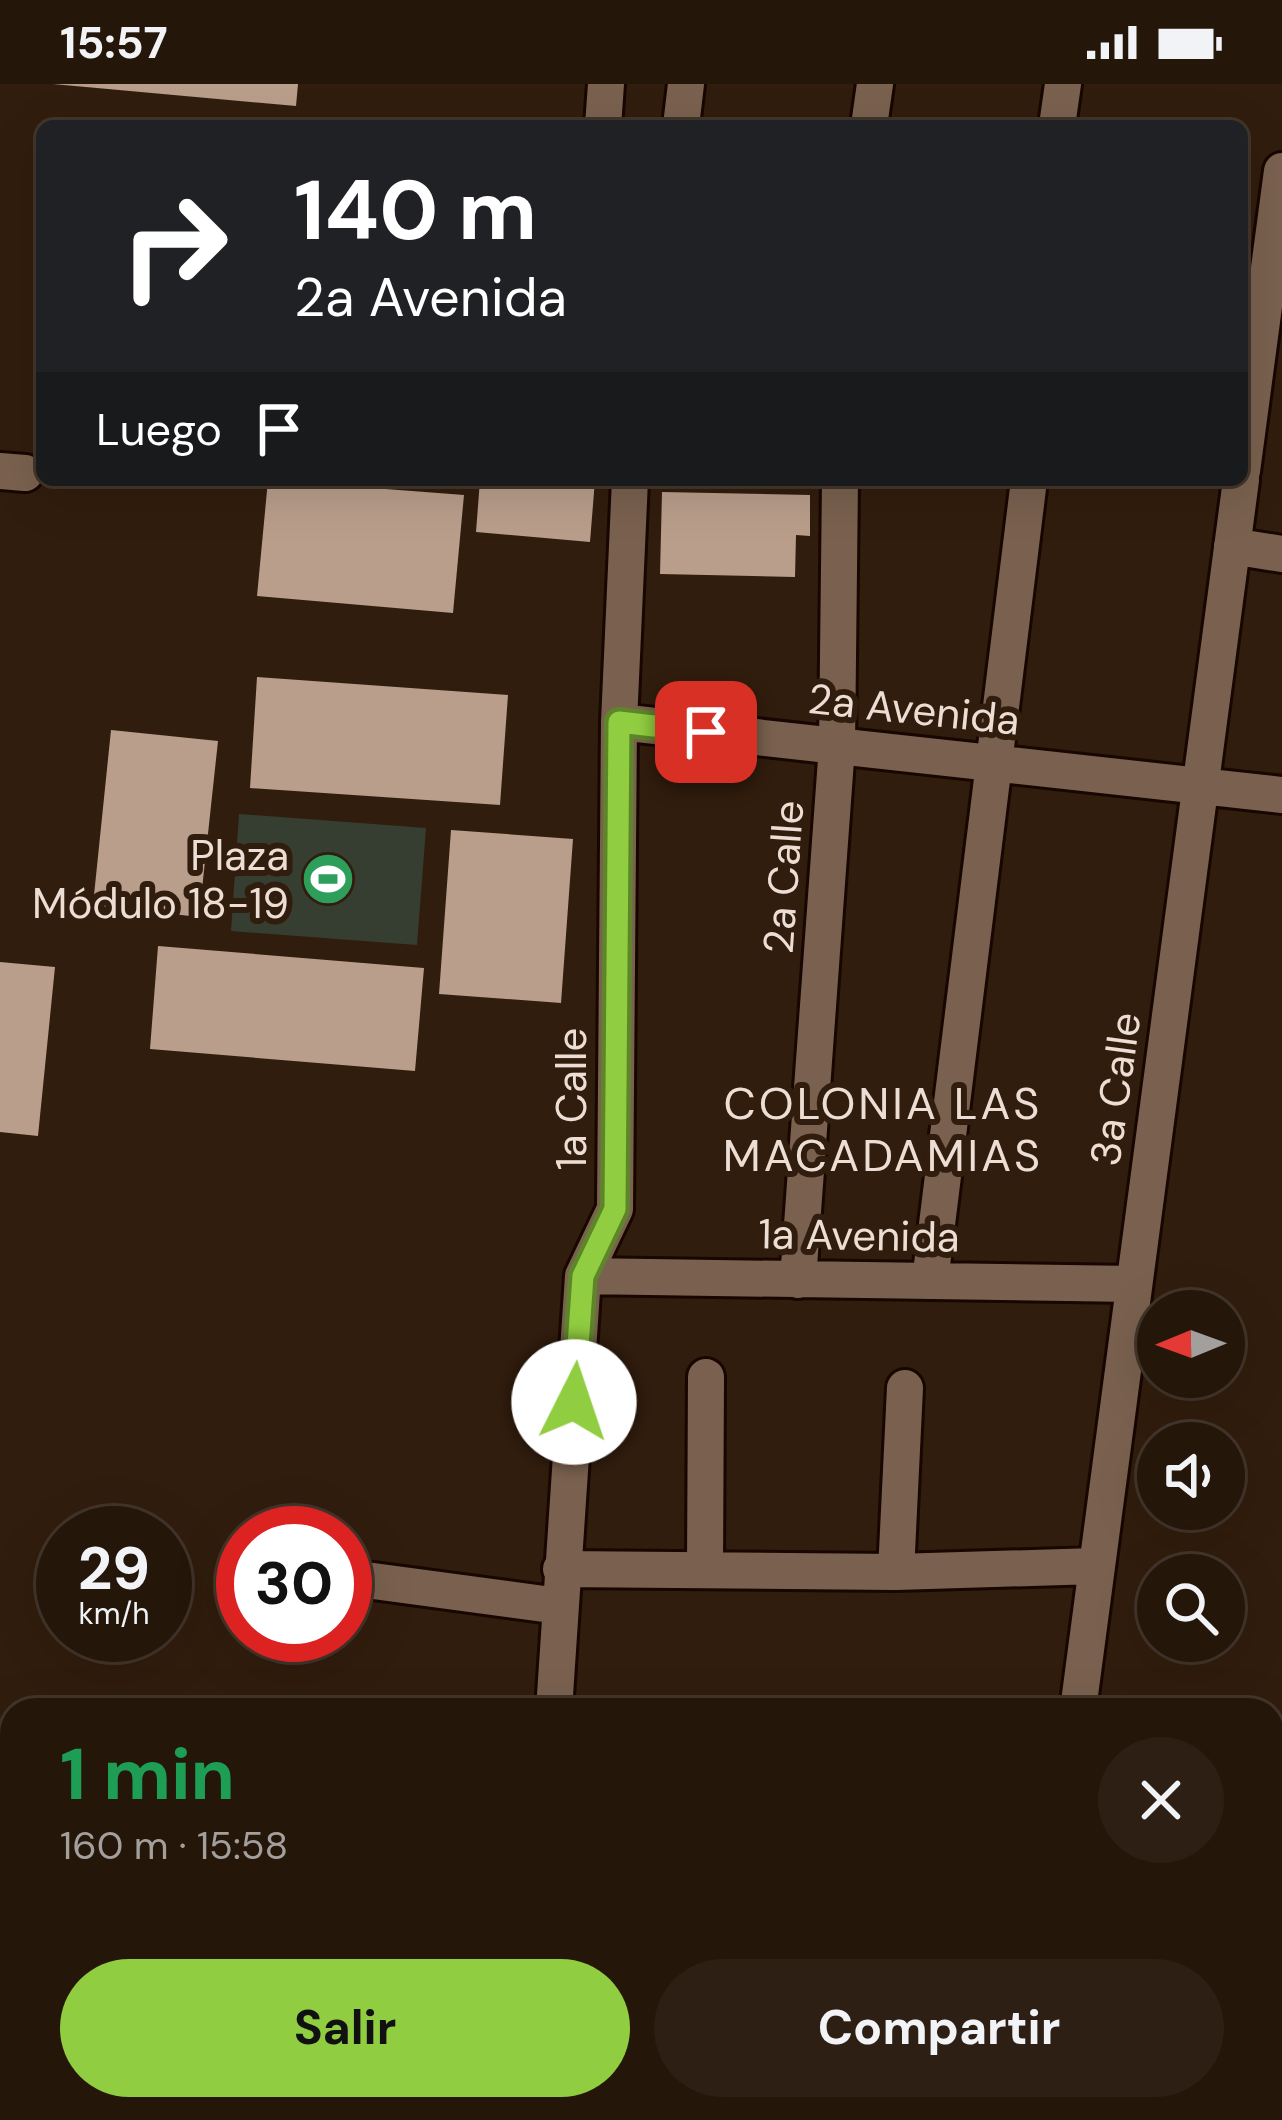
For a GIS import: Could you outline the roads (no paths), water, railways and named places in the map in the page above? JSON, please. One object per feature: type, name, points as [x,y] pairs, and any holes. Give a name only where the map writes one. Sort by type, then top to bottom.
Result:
[{"type":"street","points":[[603,120],[606,84]]},
{"type":"street","points":[[672,120],[686,84]]},
{"type":"street","points":[[870,120],[875,84]]},
{"type":"street","points":[[1058,120],[1063,84]]},
{"type":"street","points":[[1248,408],[1272,328],[1258,223],[1282,172]]},
{"type":"street","name":"1a Calle","points":[[555,1698],[583,1276],[615,1209],[619,722],[630,486]]},
{"type":"street","name":"2a Calle","points":[[798,1280],[838,746],[839,486]]},
{"type":"street","points":[[930,1281],[1029,486]]},
{"type":"street","name":"3a Calle","points":[[1080,1698],[1240,486]]},
{"type":"street","points":[[1232,546],[1282,554]]},
{"type":"street","name":"2a Avenida","points":[[619,722],[1200,786]]},
{"type":"street","points":[[1200,786],[1282,795]]},
{"type":"street","name":"1a Avenida","points":[[583,1276],[1134,1284]]},
{"type":"street","points":[[705,1569],[706,1377]]},
{"type":"street","points":[[896,1571],[905,1388]]},
{"type":"street","points":[[372,1579],[560,1588],[705,1569],[1096,1566]]},
{"type":"place","name":"Plaza Módulo 18-19","points":[[328,879]]},
{"type":"district","name":"COLONIA LAS MACADAMIAS","points":[[883,1129]]}]
